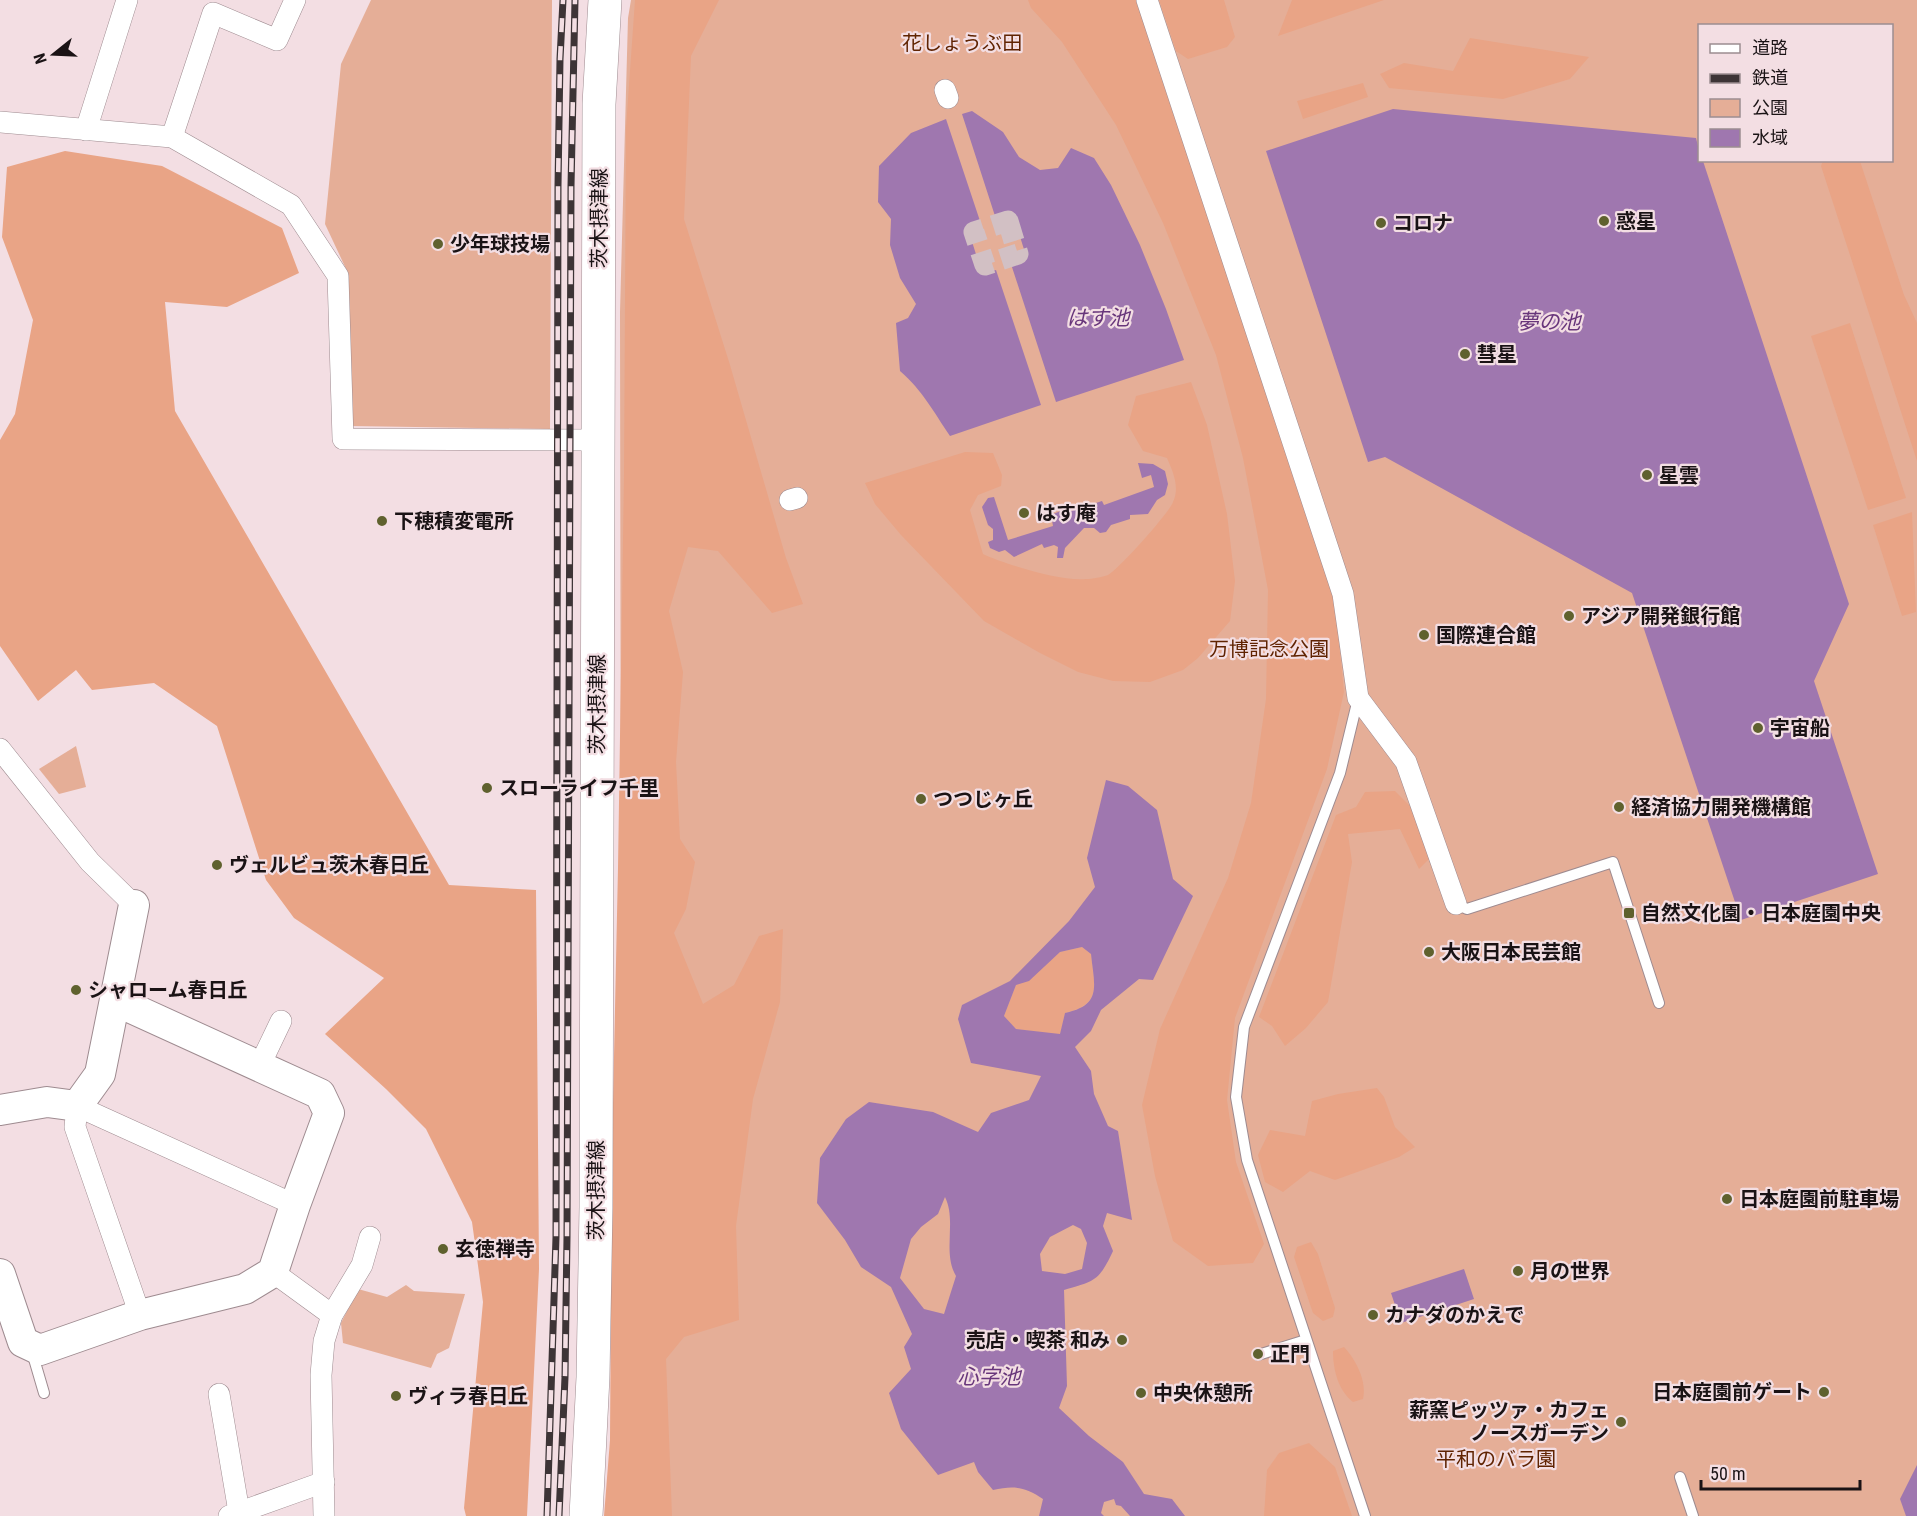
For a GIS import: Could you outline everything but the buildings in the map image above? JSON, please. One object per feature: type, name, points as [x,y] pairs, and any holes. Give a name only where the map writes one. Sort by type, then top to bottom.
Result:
[{"type":"main road","name":"茨木摂津線","points":[[586,1516],[593,1377],[596,1195],[599,104],[605,0]]},
{"type":"street","points":[[86,130],[127,0]]},
{"type":"street","points":[[172,137],[213,13],[277,40],[295,0]]},
{"type":"street","points":[[1147,0],[1343,594],[1358,698],[1406,762],[1456,904]]},
{"type":"street","points":[[0,122],[172,137],[291,205],[338,276],[343,439],[598,440]]},
{"type":"street","points":[[0,750],[90,862],[134,904],[100,1074],[77,1106],[75,1127],[140,1315]]},
{"type":"street","points":[[0,1274],[23,1342],[40,1350],[140,1315],[245,1289],[273,1272],[294,1205],[329,1113],[320,1094],[116,1001]]},
{"type":"street","points":[[259,1067],[281,1021]]},
{"type":"street","points":[[0,1110],[47,1102],[77,1106],[294,1205]]},
{"type":"street","points":[[324,1516],[321,1375],[324,1341],[332,1316],[362,1265],[370,1237]]},
{"type":"street","points":[[273,1272],[332,1316]]},
{"type":"street","points":[[219,1394],[234,1514],[324,1482]]},
{"type":"lane","points":[[1358,698],[1340,772],[1244,1027],[1236,1097],[1247,1161],[1365,1516]]},
{"type":"lane","points":[[1456,904],[1467,909],[1613,862],[1659,1003]]},
{"type":"lane","points":[[1258,1355],[1306,1340]]},
{"type":"lane","points":[[30,1346],[44,1393]]},
{"type":"lane","points":[[1680,1477],[1693,1516]]},
{"type":"green space","name":"少年球技場","points":[[371,0],[552,0],[550,429],[352,426],[348,273],[325,224],[341,64]]},
{"type":"green space","name":"万博記念公園","points":[[631,0],[1917,0],[1917,1516],[610,1516],[621,943],[620,312],[628,18]]},
{"type":"green space","points":[[635,0],[719,0],[691,56],[684,219],[730,365],[786,558],[803,604],[772,613],[718,551],[688,547],[669,611],[683,672],[676,762],[680,839],[695,862],[686,909],[674,933],[703,1004],[734,985],[759,936],[783,929],[780,1002],[753,1099],[736,1226],[739,1320],[684,1337],[666,1359],[672,1516],[604,1516],[610,1440],[612,1151],[624,475],[626,128]]},
{"type":"green space","points":[[1028,0],[1138,0],[1334,593],[1344,692],[1327,769],[1235,1018],[1227,1100],[1236,1162],[1264,1244],[1253,1263],[1208,1266],[1173,1241],[1155,1176],[1142,1105],[1160,1029],[1228,878],[1251,803],[1266,699],[1268,590],[1243,458],[1216,355],[1163,223],[1116,125],[1062,42],[1031,8]]},
{"type":"green space","points":[[1159,0],[1224,0],[1235,37],[1227,47],[1188,59],[1176,51]]},
{"type":"green space","points":[[1292,0],[1384,0],[1278,36]]},
{"type":"green space","points":[[1470,38],[1589,57],[1570,79],[1503,99],[1389,88],[1380,74],[1404,63],[1453,71]]},
{"type":"green space","points":[[1363,83],[1368,97],[1303,119],[1297,101]]},
{"type":"green space","points":[[65,151],[162,166],[282,228],[299,273],[227,307],[165,302],[175,411],[449,885],[536,890],[539,1269],[527,1516],[466,1516],[464,1508],[483,1302],[472,1222],[426,1129],[325,1034],[384,978],[294,918],[266,880],[217,726],[154,683],[92,690],[76,670],[38,701],[0,646],[0,440],[15,414],[33,320],[2,237],[7,167]]},
{"type":"green space","points":[[1823,162],[1860,162],[1904,295],[1917,323],[1917,461],[1821,166]]},
{"type":"green space","points":[[1850,323],[1906,498],[1868,510],[1811,336]]},
{"type":"green space","points":[[1191,382],[1207,425],[1227,514],[1235,581],[1230,621],[1198,658],[1183,670],[1150,682],[1113,681],[1078,672],[984,621],[901,535],[875,504],[865,483],[965,452],[993,453],[1002,475],[1001,486],[978,495],[970,510],[983,554],[1005,563],[1063,578],[1088,579],[1108,575],[1122,563],[1170,508],[1176,491],[1175,480],[1167,458],[1143,451],[1128,425],[1136,396]]},
{"type":"green space","points":[[1912,512],[1916,612],[1902,616],[1873,525]]},
{"type":"green space","points":[[76,746],[86,787],[59,794],[39,769]]},
{"type":"green space","points":[[1395,791],[1412,808],[1431,857],[1419,869],[1400,829],[1348,834],[1352,862],[1328,1002],[1306,1028],[1285,1046],[1272,1026],[1259,1017],[1336,815],[1356,807],[1365,792]]},
{"type":"green space","points":[[1082,947],[1091,954],[1094,984],[1091,999],[1077,1009],[1065,1013],[1060,1035],[1016,1029],[1004,1016],[1016,985],[1060,952]]},
{"type":"green space","points":[[1377,1088],[1384,1097],[1395,1127],[1415,1147],[1399,1157],[1335,1180],[1310,1171],[1283,1192],[1265,1182],[1258,1155],[1270,1130],[1305,1136],[1312,1101]]},
{"type":"green space","points":[[1311,1242],[1318,1254],[1335,1308],[1333,1317],[1323,1321],[1313,1313],[1294,1257],[1297,1247]]},
{"type":"green space","points":[[406,1285],[414,1291],[465,1294],[449,1348],[437,1354],[431,1368],[343,1343],[341,1323],[358,1289],[387,1297]]},
{"type":"green space","points":[[1344,1347],[1353,1358],[1362,1378],[1363,1399],[1353,1402],[1340,1386],[1334,1365],[1333,1351]]},
{"type":"green space","points":[[1309,1443],[1335,1467],[1352,1516],[1264,1516],[1267,1470],[1279,1453]]},
{"type":"water","name":"夢の池","points":[[1393,109],[1696,138],[1698,162],[1703,162],[1849,604],[1814,681],[1878,874],[1741,920],[1632,593],[1385,457],[1368,462],[1266,151]]},
{"type":"water","name":"はす池","points":[[972,111],[1003,132],[1019,157],[1040,170],[1058,168],[1071,148],[1094,158],[1111,185],[1140,245],[1184,360],[1056,402],[1011,264],[1027,259],[1012,211],[995,216],[962,114]]},
{"type":"water","name":"はす池","points":[[946,119],[980,221],[967,226],[982,273],[996,270],[1041,405],[950,436],[921,394],[900,371],[896,323],[908,318],[916,304],[900,278],[890,245],[891,219],[878,202],[879,166],[911,133]]},
{"type":"water","points":[[1138,463],[1153,464],[1165,471],[1168,484],[1165,495],[1157,500],[1148,514],[1130,515],[1130,519],[1111,525],[1106,532],[1100,533],[1094,528],[1084,528],[1065,548],[1063,558],[1057,558],[1058,547],[1054,545],[1044,548],[1042,544],[1014,557],[1005,550],[999,552],[990,548],[988,542],[993,540],[993,529],[988,525],[982,507],[988,498],[994,497],[1008,540],[1053,526],[1051,515],[1070,507],[1071,511],[1102,501],[1104,505],[1154,487],[1151,475],[1142,478]]},
{"type":"water","name":"心字池","points":[[1106,780],[1128,786],[1157,810],[1173,879],[1193,896],[1153,980],[1139,979],[1101,1010],[1091,1031],[1075,1047],[1091,1071],[1094,1094],[1108,1126],[1118,1131],[1132,1220],[1107,1213],[1103,1226],[1113,1251],[1108,1261],[1100,1274],[1089,1282],[1064,1290],[1067,1386],[1059,1408],[1089,1436],[1123,1462],[1144,1494],[1172,1499],[1185,1516],[1130,1516],[1121,1506],[1116,1505],[1114,1499],[1104,1502],[1101,1513],[1104,1516],[1039,1516],[1043,1499],[1020,1488],[993,1490],[978,1472],[974,1462],[938,1475],[901,1429],[889,1393],[911,1369],[904,1347],[912,1334],[891,1287],[861,1267],[845,1240],[817,1203],[820,1158],[846,1119],[869,1102],[933,1112],[978,1132],[991,1113],[1029,1100],[1041,1076],[971,1063],[958,1019],[962,1005],[1010,981],[1069,921],[1095,887],[1087,858]],"holes":[[[1082,947],[1091,954],[1094,984],[1091,999],[1086,1005],[1065,1013],[1060,1034],[1016,1029],[1004,1016],[1016,985],[1029,981],[1060,952]],[[945,1197],[950,1216],[950,1257],[956,1276],[944,1314],[924,1309],[900,1278],[911,1239],[921,1227],[938,1214]],[[1073,1225],[1081,1229],[1087,1243],[1082,1269],[1065,1274],[1042,1271],[1040,1254],[1050,1237]]]},
{"type":"water","points":[[1464,1269],[1474,1299],[1401,1323],[1391,1293]]},
{"type":"water","points":[[1917,1465],[1917,1516],[1906,1516],[1900,1499]]},
{"type":"tunnel","points":[[1008,221],[1018,254],[985,265],[974,232],[1008,221]]},
{"type":"railway","points":[[547,1516],[556,1237],[558,186],[563,0]]},
{"type":"railway","points":[[559,1516],[565,1377],[567,1237],[571,186],[575,0]]},
{"type":"place","name":"惑星","points":[[1604,221]]},
{"type":"place","name":"コロナ","points":[[1381,223]]},
{"type":"place","name":"少年球技場","points":[[438,244]]},
{"type":"place","name":"彗星","points":[[1465,354]]},
{"type":"place","name":"星雲","points":[[1647,475]]},
{"type":"place","name":"はす庵","points":[[1024,513]]},
{"type":"place","name":"下穂積変電所","points":[[382,521]]},
{"type":"place","name":"アジア開発銀行館","points":[[1569,616]]},
{"type":"place","name":"国際連合館","points":[[1424,635]]},
{"type":"place","name":"宇宙船","points":[[1758,728]]},
{"type":"place","name":"スローライフ千里","points":[[487,788]]},
{"type":"place","name":"つつじヶ丘","points":[[921,799]]},
{"type":"place","name":"経済協力開発機構館","points":[[1619,807]]},
{"type":"place","name":"ヴェルビュ茨木春日丘","points":[[217,865]]},
{"type":"place","name":"自然文化園・日本庭園中央","points":[[1629,913]]},
{"type":"place","name":"大阪日本民芸館","points":[[1429,952]]},
{"type":"place","name":"シャローム春日丘","points":[[76,990]]},
{"type":"place","name":"日本庭園前駐車場","points":[[1727,1199]]},
{"type":"place","name":"玄徳禅寺","points":[[443,1249]]},
{"type":"place","name":"月の世界","points":[[1518,1271]]},
{"type":"place","name":"カナダのかえで","points":[[1373,1315]]},
{"type":"place","name":"売店・喫茶 和み","points":[[1122,1340]]},
{"type":"place","name":"正門","points":[[1258,1354]]},
{"type":"place","name":"日本庭園前ゲート","points":[[1824,1392]]},
{"type":"place","name":"中央休憩所","points":[[1141,1393]]},
{"type":"place","name":"ヴィラ春日丘","points":[[396,1396]]},
{"type":"place","name":"薪窯ピッツァ・カフェ ノースガーデン","points":[[1621,1422]]},
{"type":"park label","name":"花しょうぶ田","points":[[962,43]]},
{"type":"park label","name":"平和のバラ園","points":[[1496,1459]]}]
